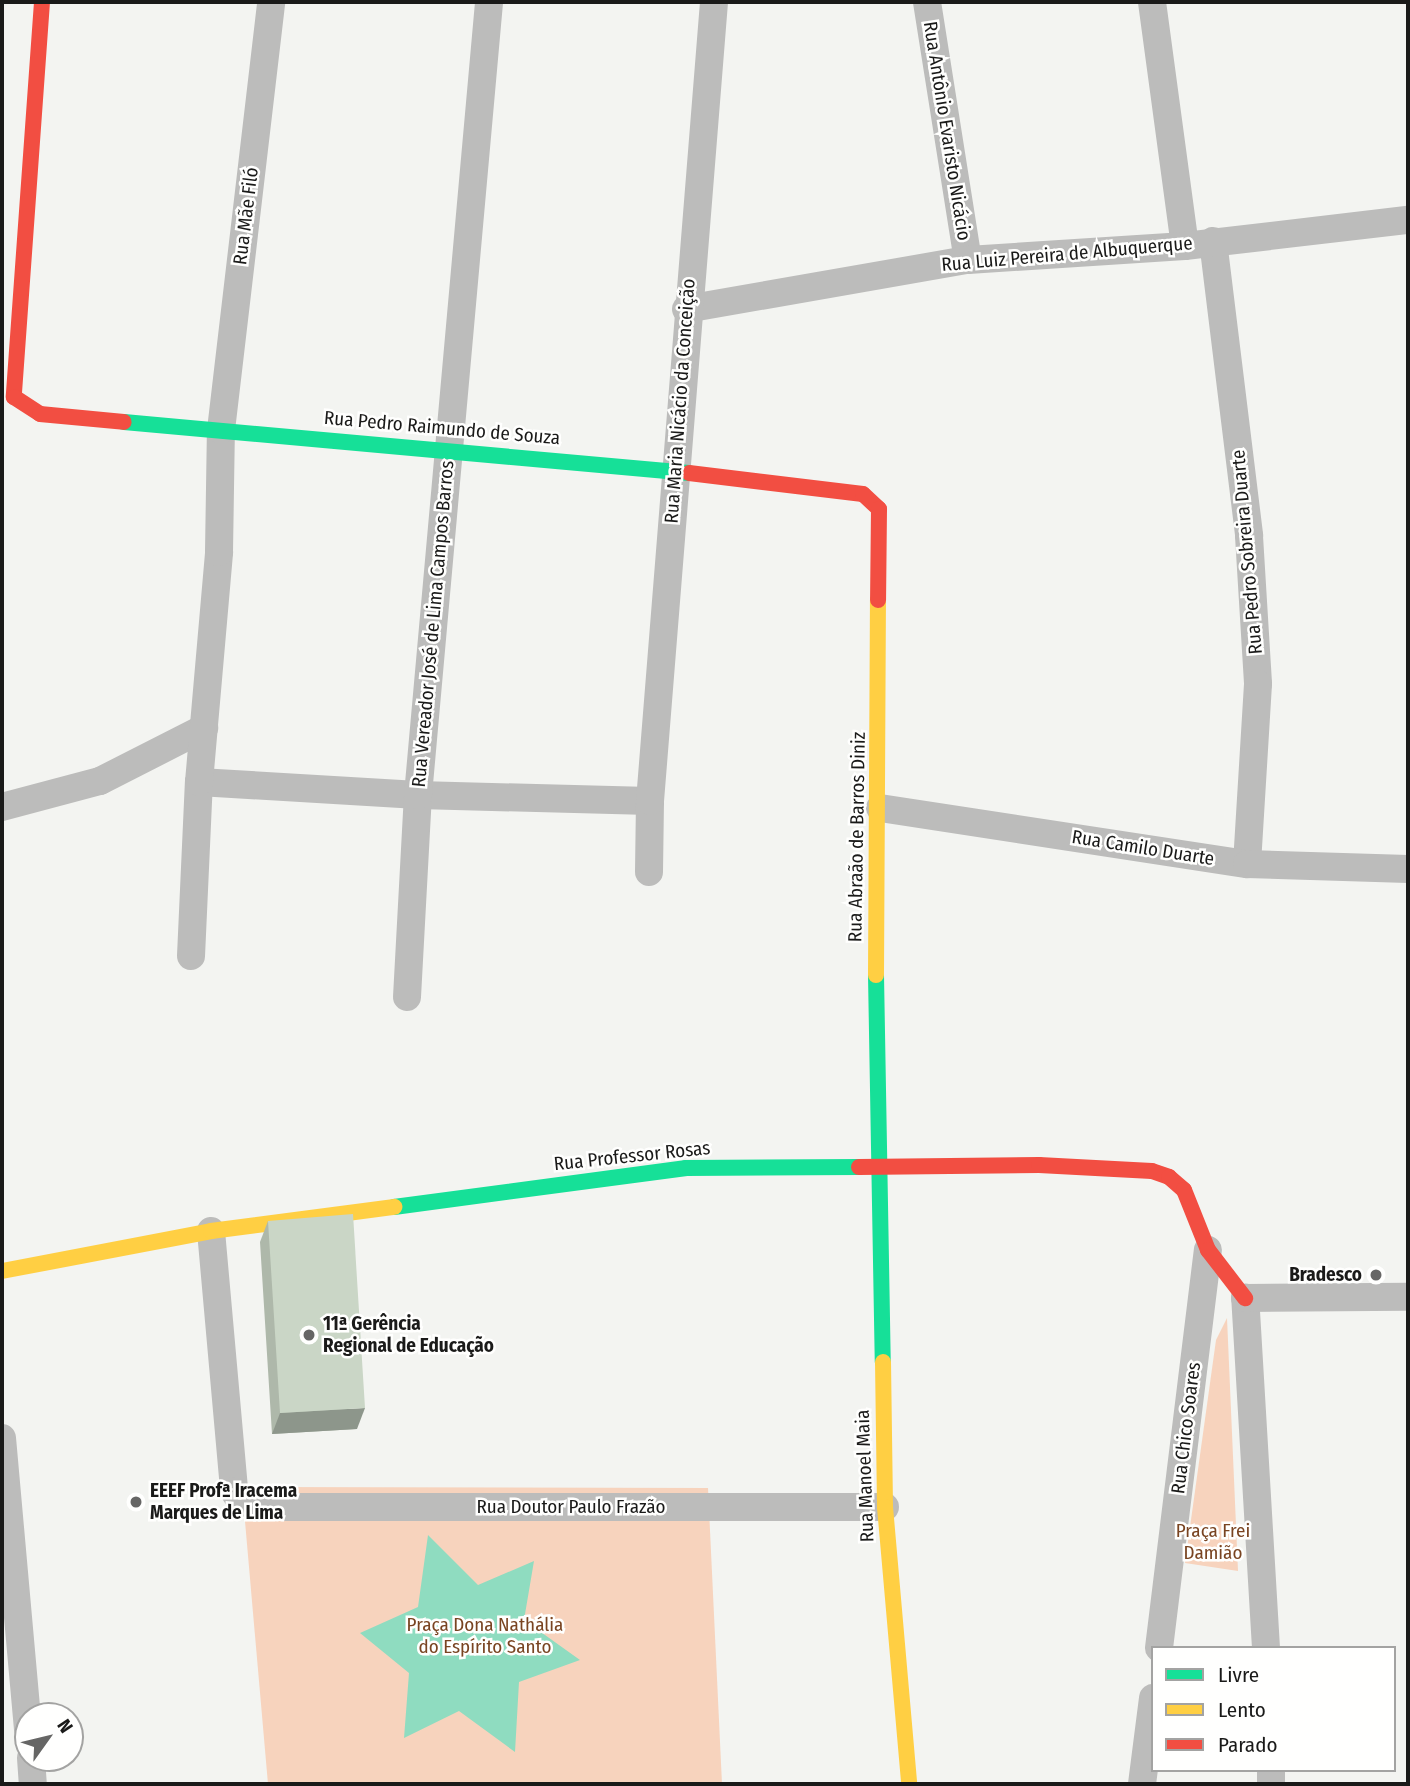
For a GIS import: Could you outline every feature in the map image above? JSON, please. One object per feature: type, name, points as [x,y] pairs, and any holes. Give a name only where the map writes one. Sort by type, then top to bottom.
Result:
[{"type":"street","name":"Rua Pedro Raimundo de Souza","points":[[42,2],[15,397],[25,408],[40,414],[448,448],[676,471],[863,494],[879,509]]},
{"type":"street","name":"Rua Mãe Filó","points":[[191,956],[198,782],[219,552],[221,430],[271,2]]},
{"type":"street","name":"Rua Vereador José de Lima Campos Barros","points":[[407,997],[418,795],[489,2]]},
{"type":"street","name":"Rua Maria Nicácio da Conceição","points":[[649,872],[650,801],[687,309],[714,2]]},
{"type":"street","name":"Rua Antônio Evaristo Nicácio","points":[[927,2],[968,260]]},
{"type":"street","points":[[1152,2],[1185,246]]},
{"type":"street","name":"Rua Luiz Pereira de Albuquerque","points":[[687,309],[968,260],[1185,246],[1408,220]]},
{"type":"street","name":"Rua Pedro Sobreira Duarte","points":[[1213,241],[1249,536],[1258,684],[1247,864]]},
{"type":"street","name":"Rua Abraão de Barros Diniz","points":[[879,509],[880,808],[876,966],[882,1166]]},
{"type":"street","points":[[2,807],[100,781],[204,728]]},
{"type":"street","points":[[198,782],[418,795],[650,801]]},
{"type":"street","name":"Rua Camilo Duarte","points":[[880,808],[1247,864],[1408,869]]},
{"type":"street","name":"Rua Professor Rosas","points":[[2,1271],[211,1231],[686,1168],[882,1166],[1152,1171],[1169,1177],[1185,1190],[1208,1250],[1245,1298]]},
{"type":"street","name":"Rua Manoel Maia","points":[[882,1166],[884,1507],[909,1784]]},
{"type":"street","name":"Rua Doutor Paulo Frazão","points":[[211,1231],[234,1491],[239,1499],[257,1507],[884,1507]]},
{"type":"street","name":"Rua Chico Soares","points":[[1159,1646],[1208,1250]]},
{"type":"street","points":[[1266,1646],[1245,1298],[1408,1297]]},
{"type":"street","points":[[2,1438],[26,1702]]},
{"type":"street","points":[[1142,1784],[1151,1714]]},
{"type":"green space","name":"Praça Frei Damião","points":[[1227,1318],[1238,1571],[1185,1563],[1216,1340]]},
{"type":"green space","name":"Praça Dona Nathália do Espírito Santo","points":[[242,1487],[708,1488],[722,1784],[268,1784]]},
{"type":"shaded area","points":[[428,1535],[478,1585],[534,1561],[524,1620],[580,1660],[519,1682],[515,1752],[459,1711],[404,1738],[409,1673],[360,1633],[418,1607]]},
{"type":"building","name":"11ª Gerência Regional de Educação","points":[[353,1214],[365,1408],[280,1413],[268,1221]]},
{"type":"traffic: fast","points":[[124,422],[689,473]]},
{"type":"traffic: fast","points":[[876,975],[883,1362]]},
{"type":"traffic: fast","points":[[394,1207],[686,1168],[859,1167]]},
{"type":"traffic: slow","points":[[876,975],[878,600]]},
{"type":"traffic: slow","points":[[2,1271],[211,1231],[394,1207]]},
{"type":"traffic: slow","points":[[883,1362],[885,1507],[909,1784]]},
{"type":"traffic: jam","points":[[42,2],[14,397],[40,414],[124,422]]},
{"type":"traffic: jam","points":[[689,473],[863,494],[879,509],[878,600]]},
{"type":"traffic: jam","points":[[859,1167],[1039,1165],[1152,1171],[1169,1177],[1184,1190],[1208,1250],[1245,1298]]},
{"type":"place","name":"Bradesco","points":[[1376,1275]]},
{"type":"place","name":"11ª Gerência Regional de Educação","points":[[309,1335]]},
{"type":"place","name":"EEEF Profª Iracema Marques de Lima","points":[[136,1502]]}]
